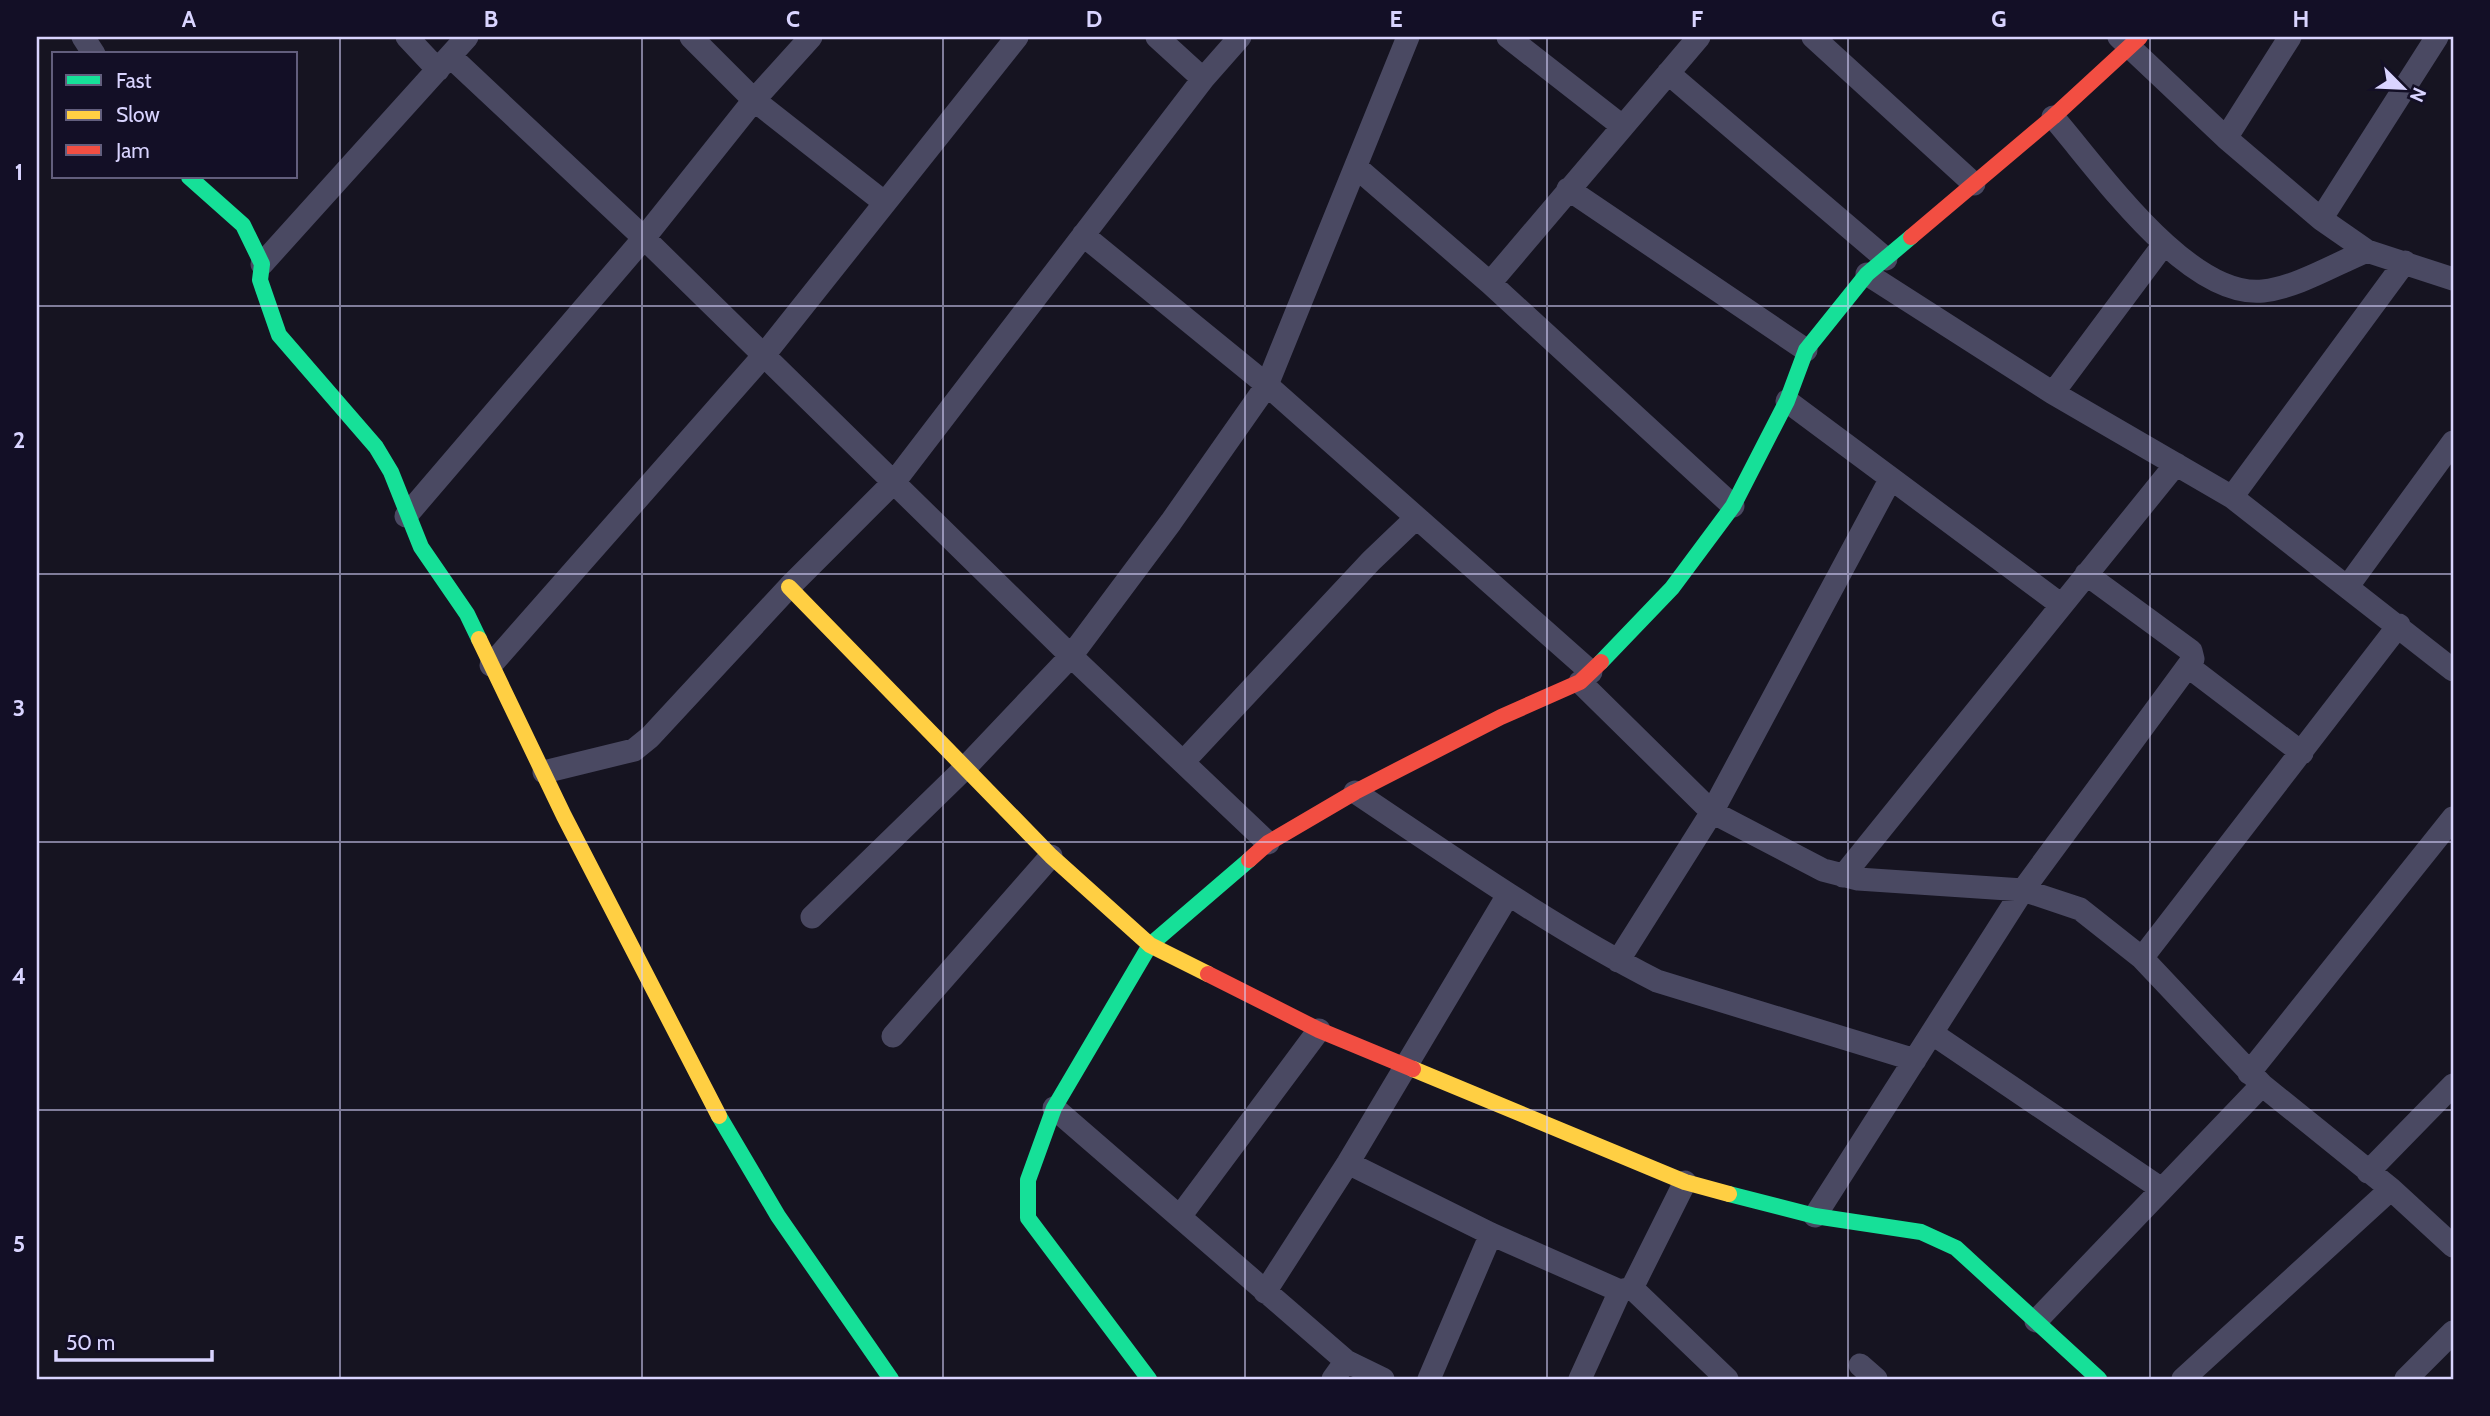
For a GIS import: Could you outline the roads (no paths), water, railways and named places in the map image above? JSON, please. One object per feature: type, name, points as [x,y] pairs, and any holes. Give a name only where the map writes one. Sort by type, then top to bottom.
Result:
[{"type":"street","points":[[83,37],[93,52]]},
{"type":"street","points":[[407,37],[444,63],[644,237],[1072,656],[1185,760],[1268,843]]},
{"type":"street","points":[[262,264],[467,37]]},
{"type":"street","points":[[691,37],[754,100],[884,203]]},
{"type":"street","points":[[407,516],[644,237],[754,100],[811,37]]},
{"type":"street","points":[[491,665],[764,355],[1017,37]]},
{"type":"street","points":[[1157,37],[1203,79]]},
{"type":"street","points":[[544,772],[634,750],[650,737],[789,587],[895,481],[1203,79],[1240,37]]},
{"type":"street","points":[[812,917],[964,769],[1072,656],[1267,385],[1408,37]]},
{"type":"street","points":[[1508,37],[1622,126]]},
{"type":"street","points":[[1490,283],[1699,37]]},
{"type":"street","points":[[1813,37],[1973,184]]},
{"type":"street","points":[[2226,138],[2290,37]]},
{"type":"street","points":[[2320,219],[2437,37]]},
{"type":"street","points":[[1149,1379],[1028,1218],[1028,1181],[1054,1108],[1150,945],[1268,843],[1355,792],[1585,677],[1672,587],[1733,506],[1787,401],[1806,350],[1867,274],[2053,117],[2129,40],[2226,138],[2320,219],[2367,250],[2453,279]]},
{"type":"street","points":[[1668,73],[1886,259]]},
{"type":"street","points":[[2053,117],[2164,244],[2190,267],[2215,282],[2238,290],[2264,291],[2295,282],[2367,250]]},
{"type":"street","points":[[1356,167],[1490,283],[1733,506]]},
{"type":"street","points":[[190,178],[243,225],[262,264],[260,280],[279,335],[376,447],[391,472],[421,547],[467,614],[564,816],[705,1090],[778,1216],[891,1379]]},
{"type":"street","points":[[1569,189],[1806,350]]},
{"type":"street","points":[[1083,235],[1267,385],[1415,519],[1585,677],[1712,812],[1823,870],[1843,876],[2023,890],[2080,909],[2142,958],[2255,1079],[2391,1189],[2453,1246]]},
{"type":"street","points":[[2053,393],[2164,244]]},
{"type":"street","points":[[2232,497],[2405,262]]},
{"type":"street","points":[[1867,274],[2053,393],[2232,497],[2399,625],[2453,670]]},
{"type":"street","points":[[1787,401],[2060,604]]},
{"type":"street","points":[[2348,586],[2450,455]]},
{"type":"street","points":[[1843,876],[2060,604],[2176,464]]},
{"type":"street","points":[[1618,961],[1712,812],[1890,480]]},
{"type":"street","points":[[1185,760],[1371,561],[1415,519]]},
{"type":"street","points":[[1815,1216],[2023,890],[2193,659],[2191,651],[2086,573]]},
{"type":"street","points":[[789,587],[1051,856],[1150,945],[1319,1030],[1405,1063],[1685,1182],[1815,1216],[1921,1232],[1940,1240],[1956,1248],[2099,1379]]},
{"type":"street","points":[[2142,958],[2399,625]]},
{"type":"street","points":[[2189,667],[2302,753]]},
{"type":"street","points":[[1355,792],[1508,895],[1618,961],[1657,981],[1915,1060]]},
{"type":"street","points":[[2036,1321],[2160,1188],[2255,1079],[2453,818]]},
{"type":"street","points":[[893,1036],[1051,856]]},
{"type":"street","points":[[1265,1292],[1348,1163],[1405,1063],[1508,895]]},
{"type":"street","points":[[1181,1215],[1319,1030]]},
{"type":"street","points":[[1933,1034],[2160,1188]]},
{"type":"street","points":[[2368,1172],[2453,1085]]},
{"type":"street","points":[[1054,1108],[1181,1215],[1265,1292],[1340,1370],[1383,1379]]},
{"type":"street","points":[[1348,1163],[1491,1234],[1626,1289],[1727,1379]]},
{"type":"street","points":[[1580,1379],[1685,1182]]},
{"type":"street","points":[[2183,1379],[2391,1189]]},
{"type":"street","points":[[1429,1379],[1491,1234]]},
{"type":"street","points":[[2406,1379],[2453,1332]]}]
